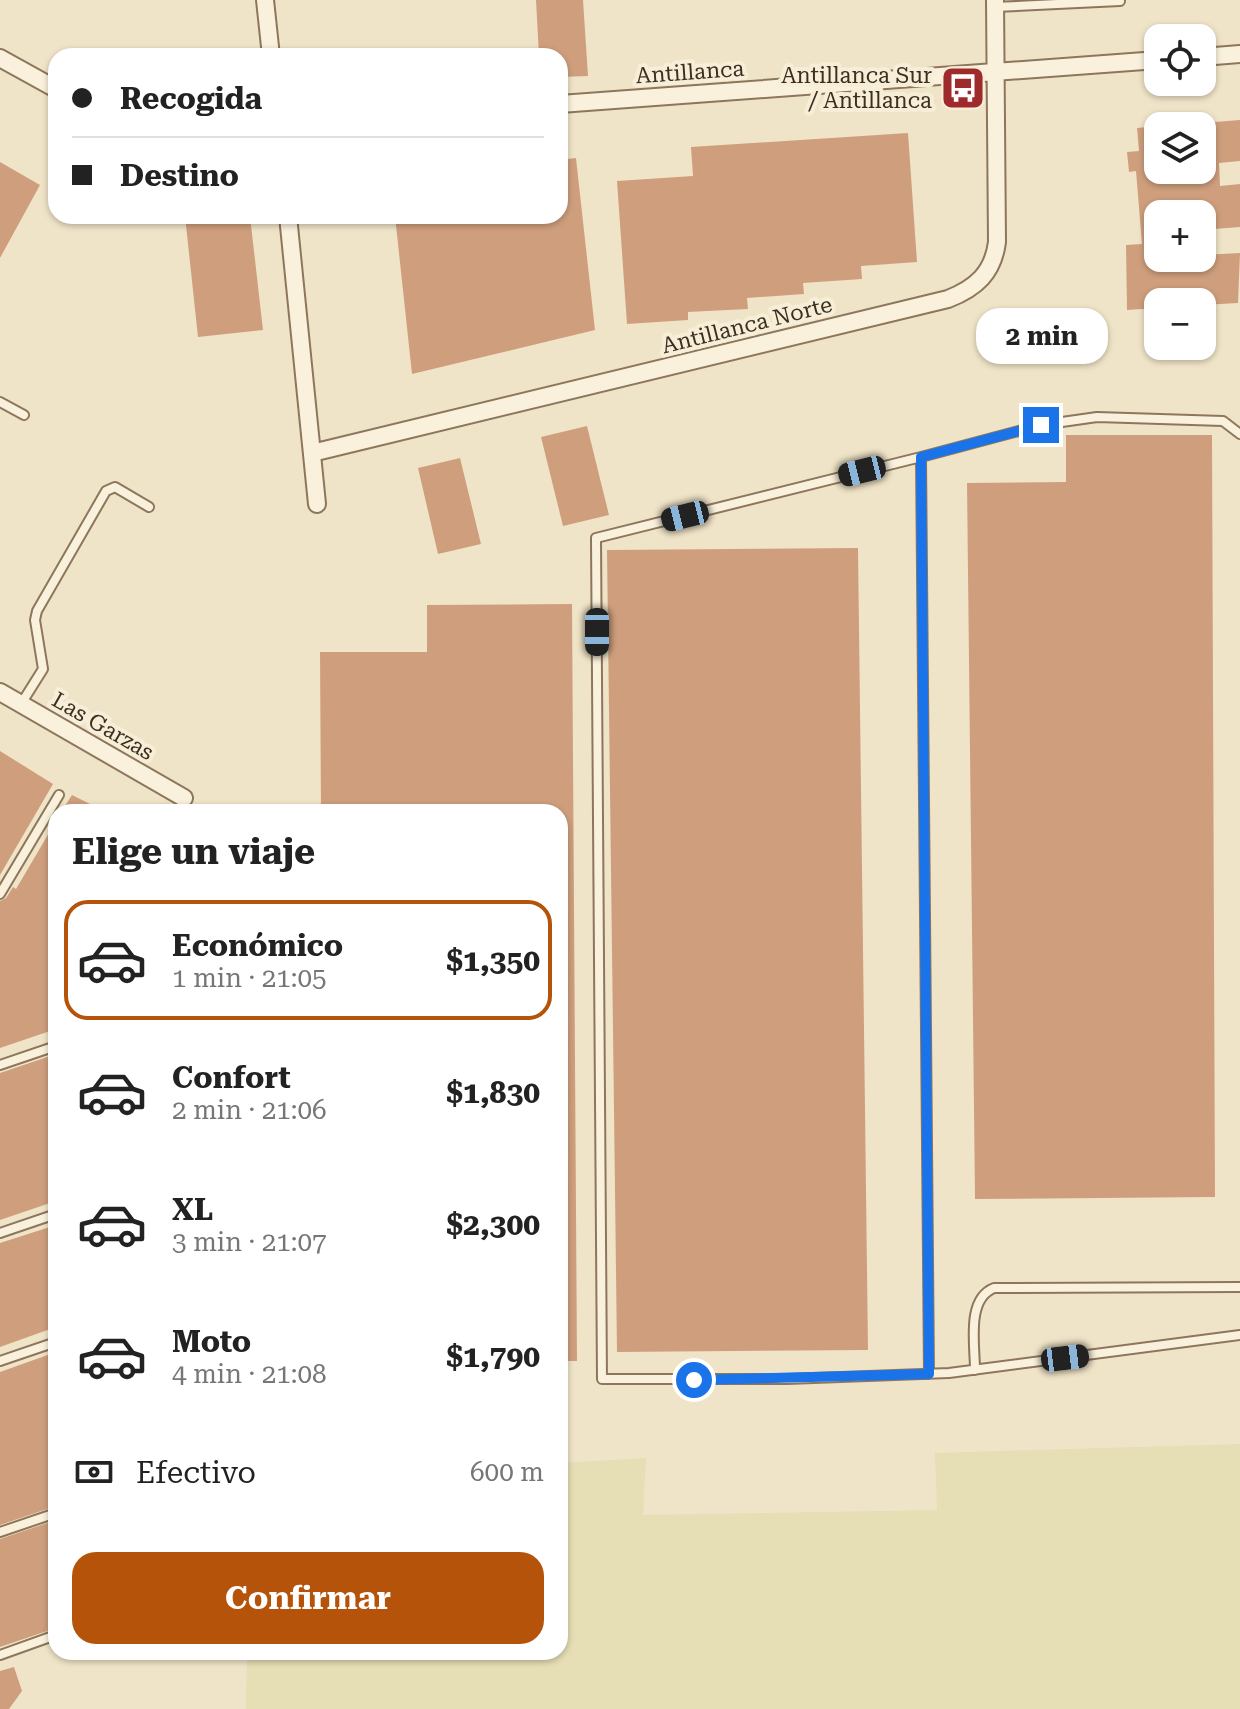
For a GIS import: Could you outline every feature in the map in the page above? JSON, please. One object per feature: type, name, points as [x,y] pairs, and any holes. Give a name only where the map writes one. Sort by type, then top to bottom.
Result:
[{"type":"street","points":[[265,0],[270,48]]},
{"type":"street","name":"Antillanca Norte","points":[[312,453],[948,299],[968,290],[981,281],[990,268],[997,242],[995,4]]},
{"type":"street","points":[[1216,56],[1240,54]]},
{"type":"street","points":[[0,58],[48,85]]},
{"type":"street","name":"Antillanca","points":[[568,103],[1144,61]]},
{"type":"street","points":[[289,224],[317,504]]},
{"type":"street","name":"Las Garzas","points":[[0,692],[184,798]]},
{"type":"lane","points":[[995,4],[1120,1]]},
{"type":"lane","points":[[0,402],[24,415]]},
{"type":"lane","points":[[1240,434],[1223,421],[1097,417],[1041,425],[596,538],[602,1379],[787,1379],[929,1374],[1240,1335]]},
{"type":"lane","points":[[921,457],[929,1374]]},
{"type":"lane","points":[[21,704],[43,669],[35,620],[37,611],[106,491],[115,487],[149,507]]},
{"type":"lane","points":[[54,804],[59,795]]},
{"type":"lane","points":[[0,894],[48,813]]},
{"type":"lane","points":[[0,1065],[48,1049]]},
{"type":"lane","points":[[0,1233],[48,1217]]},
{"type":"lane","points":[[975,1370],[977,1304],[984,1294],[994,1288],[1240,1287]]},
{"type":"lane","points":[[0,1361],[48,1345]]},
{"type":"lane","points":[[0,1532],[48,1516]]},
{"type":"lane","points":[[0,1655],[48,1638]]},
{"type":"shaded area","points":[[1240,1444],[1240,1709],[246,1709],[247,1660],[568,1660],[568,1463],[646,1458],[643,1515],[937,1510],[935,1453]]},
{"type":"building","points":[[536,0],[583,0],[588,76],[568,77],[568,48],[539,48]]},
{"type":"building","points":[[1240,120],[1240,161],[1219,163],[1220,186],[1240,184],[1240,227],[1216,229],[1216,200],[1144,200],[1144,272],[1216,272],[1216,254],[1240,253],[1238,303],[1216,304],[1216,288],[1144,288],[1144,309],[1127,310],[1126,245],[1142,244],[1136,171],[1129,172],[1127,152],[1139,151],[1137,128],[1144,127],[1144,184],[1216,184],[1216,122]]},
{"type":"building","points":[[908,133],[917,262],[861,266],[862,279],[803,283],[804,294],[747,298],[748,309],[688,312],[688,320],[627,324],[617,181],[693,176],[691,147]]},
{"type":"building","points":[[576,158],[595,330],[412,374],[396,224],[568,224],[568,159]]},
{"type":"building","points":[[0,162],[40,185],[0,258]]},
{"type":"building","points":[[186,224],[251,224],[263,330],[198,337]]},
{"type":"building","points":[[587,426],[609,515],[563,526],[541,437]]},
{"type":"building","points":[[1066,435],[1212,435],[1215,1197],[975,1199],[967,483],[1066,482]]},
{"type":"building","points":[[460,458],[481,544],[438,554],[418,468]]},
{"type":"building","points":[[858,548],[868,1350],[617,1352],[607,550]]},
{"type":"building","points":[[572,604],[577,1361],[568,1361],[568,804],[321,804],[320,652],[427,652],[427,605]]},
{"type":"building","points":[[0,751],[53,784],[0,875]]},
{"type":"building","points":[[72,795],[90,804],[66,804]]},
{"type":"building","points":[[48,835],[48,1032],[0,1048],[0,901],[13,887],[16,889]]},
{"type":"building","points":[[48,1057],[48,1204],[0,1220],[0,1073]]},
{"type":"building","points":[[48,1228],[48,1330],[0,1347],[0,1243]]},
{"type":"building","points":[[48,1355],[48,1509],[0,1525],[0,1372]]},
{"type":"building","points":[[48,1523],[48,1631],[0,1647],[0,1539]]},
{"type":"building","points":[[14,1667],[22,1691],[9,1709],[0,1709],[0,1671]]},
{"type":"place","name":"Antillanca Sur / Antillanca","points":[[963,88]]},
{"type":"route","points":[[694,1380],[929,1374],[921,457],[1041,425]]}]
